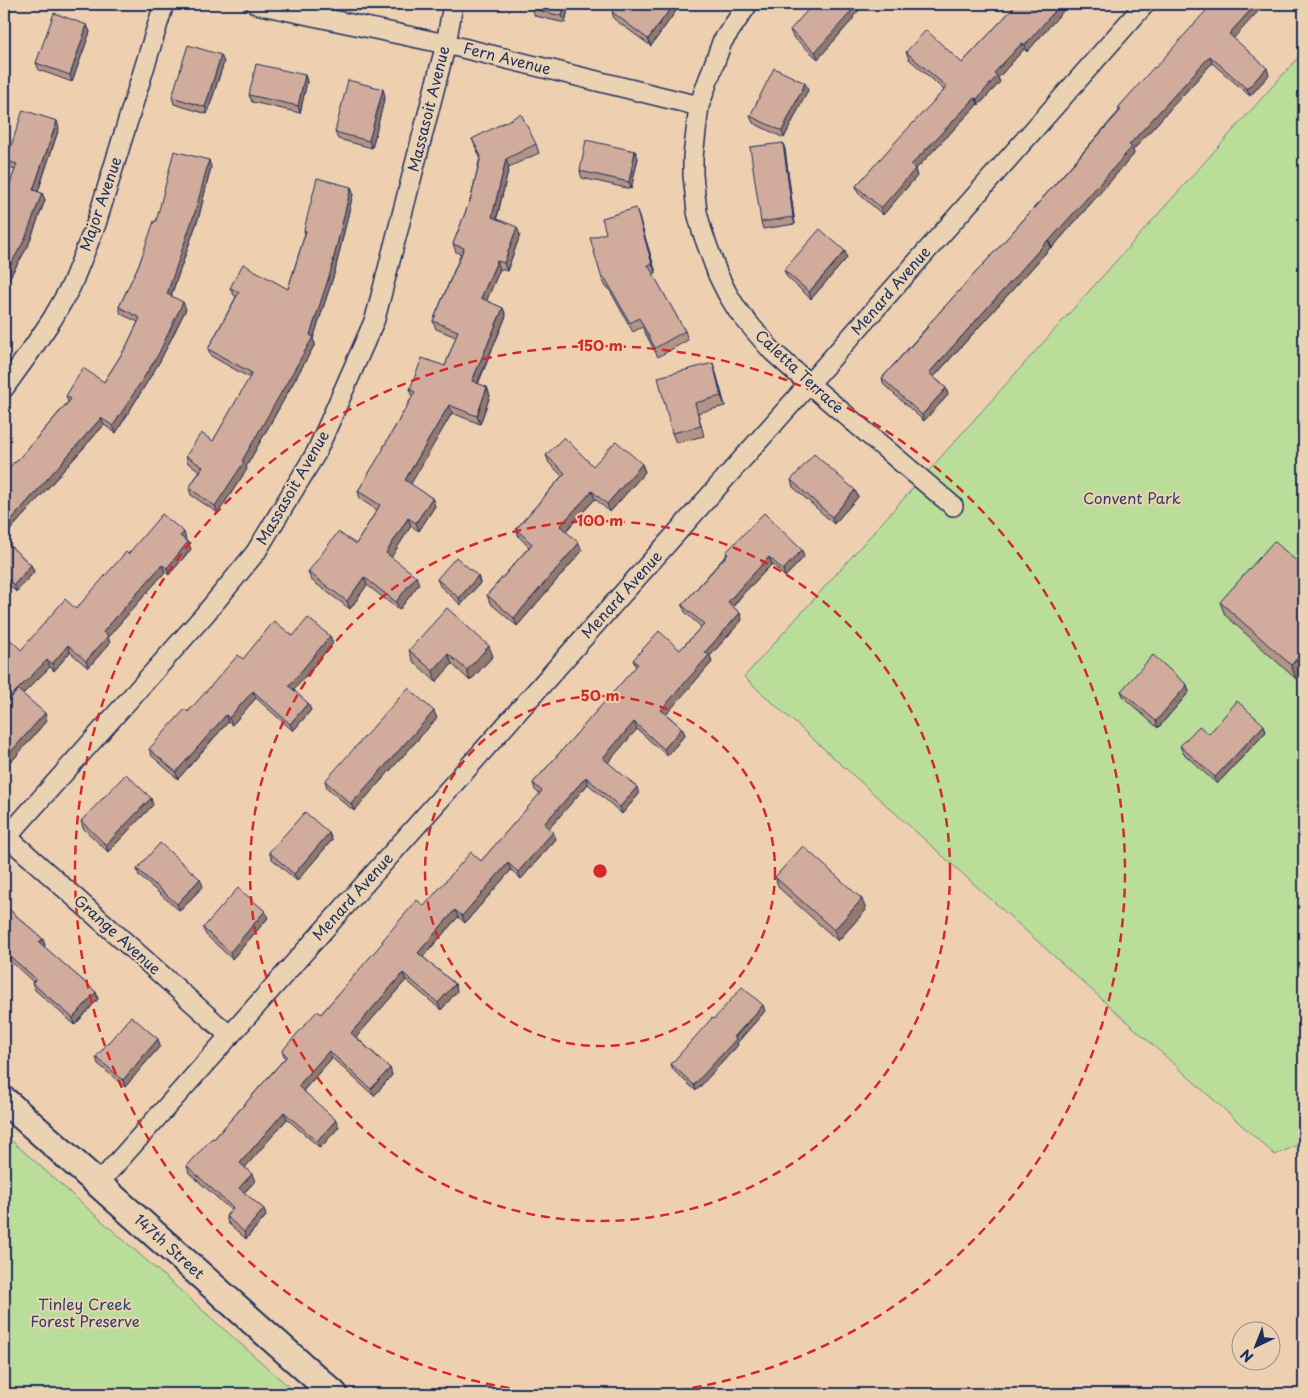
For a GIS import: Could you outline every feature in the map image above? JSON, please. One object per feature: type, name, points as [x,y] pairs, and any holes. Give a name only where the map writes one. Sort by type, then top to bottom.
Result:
[{"type":"main road","name":"147th Street","points":[[4,1100],[334,1394]]},
{"type":"street","name":"Major Avenue","points":[[4,388],[53,318],[71,286],[96,224],[164,4]]},
{"type":"street","name":"Fern Avenue","points":[[256,4],[446,44],[699,106]]},
{"type":"street","name":"Massasoit Avenue","points":[[5,835],[206,612],[256,552],[316,453],[375,319],[446,44],[453,4]]},
{"type":"street","name":"Caletta Terrace","points":[[748,4],[722,42],[699,106],[693,157],[695,198],[702,231],[718,275],[730,299],[772,351],[953,506]]},
{"type":"street","name":"Menard Avenue","points":[[98,1184],[1144,4]]},
{"type":"street","name":"Grange Avenue","points":[[5,835],[230,1036]]},
{"type":"green space","name":"Convent Park","points":[[1304,51],[1304,1142],[1275,1155],[744,677]]},
{"type":"green space","name":"Tinley Creek Forest Preserve","points":[[4,1134],[297,1394],[4,1394]]},
{"type":"building","points":[[534,4],[565,4],[562,16],[532,9]]},
{"type":"building","points":[[618,4],[674,4],[648,39],[612,12]]},
{"type":"building","points":[[813,4],[856,4],[815,52],[790,30]]},
{"type":"building","points":[[1017,4],[1060,5],[1025,45],[1022,43],[994,73],[997,76],[977,99],[975,98],[911,165],[915,169],[881,208],[856,186],[947,87],[906,52],[926,30],[962,63]]},
{"type":"building","points":[[1212,4],[1256,4],[1229,34],[1267,68],[1247,89],[1210,56],[1129,145],[1132,147],[1049,241],[929,373],[946,388],[922,415],[882,378],[1121,110],[1118,108]]},
{"type":"building","points":[[54,13],[87,25],[70,75],[36,63]]},
{"type":"building","points":[[188,45],[221,55],[205,107],[172,97]]},
{"type":"building","points":[[256,64],[305,75],[298,106],[249,95]]},
{"type":"building","points":[[774,68],[805,83],[782,131],[750,116]]},
{"type":"building","points":[[348,80],[383,89],[369,141],[335,132]]},
{"type":"building","points":[[23,110],[57,121],[33,190],[42,193],[25,239],[4,276],[4,200],[17,164],[6,161]]},
{"type":"building","points":[[521,114],[536,144],[506,159],[492,217],[517,227],[504,263],[497,261],[481,298],[503,308],[472,381],[487,387],[477,416],[449,405],[405,480],[432,498],[416,523],[408,518],[386,553],[416,576],[396,602],[364,577],[347,601],[308,572],[338,532],[356,544],[380,505],[358,491],[415,392],[410,389],[422,358],[445,366],[458,331],[433,321],[464,248],[453,244],[471,198],[481,156],[472,139]]},
{"type":"building","points":[[586,140],[635,151],[629,182],[580,171]]},
{"type":"building","points":[[783,143],[793,217],[761,222],[750,147]]},
{"type":"building","points":[[174,151],[209,160],[196,209],[167,294],[183,302],[158,355],[113,426],[101,418],[4,528],[4,474],[71,399],[66,396],[83,368],[104,382],[126,347],[140,318],[119,307],[140,262],[154,221],[156,222]]},
{"type":"building","points":[[317,178],[351,187],[334,261],[310,335],[313,337],[242,461],[244,462],[215,506],[189,488],[203,467],[186,456],[201,433],[213,441],[252,373],[208,349],[239,292],[230,288],[243,264],[288,289],[306,231],[304,230]]},
{"type":"building","points":[[636,208],[652,264],[648,265],[685,331],[655,348],[639,318],[630,323],[605,278],[602,279],[590,238],[606,233],[602,218]]},
{"type":"building","points":[[820,229],[845,251],[809,292],[784,270]]},
{"type":"building","points":[[713,363],[721,396],[695,403],[701,426],[672,433],[658,377]]},
{"type":"building","points":[[564,437],[593,466],[616,441],[642,464],[607,504],[592,491],[560,526],[579,543],[514,618],[487,595],[532,544],[516,529],[565,473],[546,455]]},
{"type":"building","points":[[814,454],[855,490],[832,517],[791,480]]},
{"type":"building","points":[[764,513],[802,550],[783,570],[769,557],[728,602],[740,613],[705,652],[709,655],[661,710],[682,728],[664,749],[634,722],[603,758],[637,787],[620,807],[586,777],[544,824],[553,832],[518,872],[508,863],[462,916],[455,910],[418,953],[455,984],[438,1003],[403,973],[351,1033],[390,1068],[371,1089],[329,1051],[298,1086],[336,1120],[317,1141],[284,1112],[240,1163],[252,1174],[239,1188],[264,1209],[244,1232],[226,1216],[233,1208],[187,1166],[212,1138],[214,1139],[287,1056],[282,1051],[317,1011],[321,1014],[417,900],[424,906],[471,852],[481,861],[542,791],[533,783],[638,664],[633,660],[659,631],[680,650],[704,624],[682,605],[728,554],[726,552]]},
{"type":"building","points":[[162,514],[184,532],[180,536],[188,542],[167,568],[162,565],[103,632],[108,636],[86,661],[68,645],[52,664],[47,660],[11,696],[4,689],[4,645],[10,639],[21,650],[65,599],[76,609],[126,552],[128,554]]},
{"type":"building","points":[[4,540],[31,565],[14,585],[4,576]]},
{"type":"building","points":[[1274,541],[1304,568],[1304,651],[1291,665],[1220,602]]},
{"type":"building","points":[[456,557],[478,576],[459,598],[437,579]]},
{"type":"building","points":[[447,608],[489,646],[467,670],[448,654],[433,671],[409,650]]},
{"type":"building","points":[[308,618],[330,636],[289,686],[308,703],[290,724],[253,691],[229,718],[226,715],[176,772],[149,749],[185,709],[188,712],[238,655],[243,659],[274,621],[293,636]]},
{"type":"building","points":[[1153,655],[1187,685],[1156,721],[1121,691]]},
{"type":"building","points":[[408,688],[434,711],[351,804],[325,781]]},
{"type":"building","points":[[18,690],[45,713],[9,754],[4,749],[4,706]]},
{"type":"building","points":[[1237,701],[1264,725],[1215,777],[1180,746],[1199,726],[1209,734]]},
{"type":"building","points":[[126,774],[151,798],[106,845],[81,821]]},
{"type":"building","points":[[305,812],[329,833],[294,874],[269,852]]},
{"type":"building","points":[[160,843],[200,879],[177,904],[137,869]]},
{"type":"building","points":[[803,846],[862,899],[834,930],[775,877]]},
{"type":"building","points":[[238,888],[265,911],[230,952],[203,928]]},
{"type":"building","points":[[4,905],[43,939],[39,942],[96,992],[73,1018],[32,983],[36,979],[4,951]]},
{"type":"building","points":[[742,987],[763,1005],[734,1037],[736,1039],[694,1085],[671,1064]]},
{"type":"building","points":[[131,1016],[158,1039],[123,1080],[96,1057]]}]
